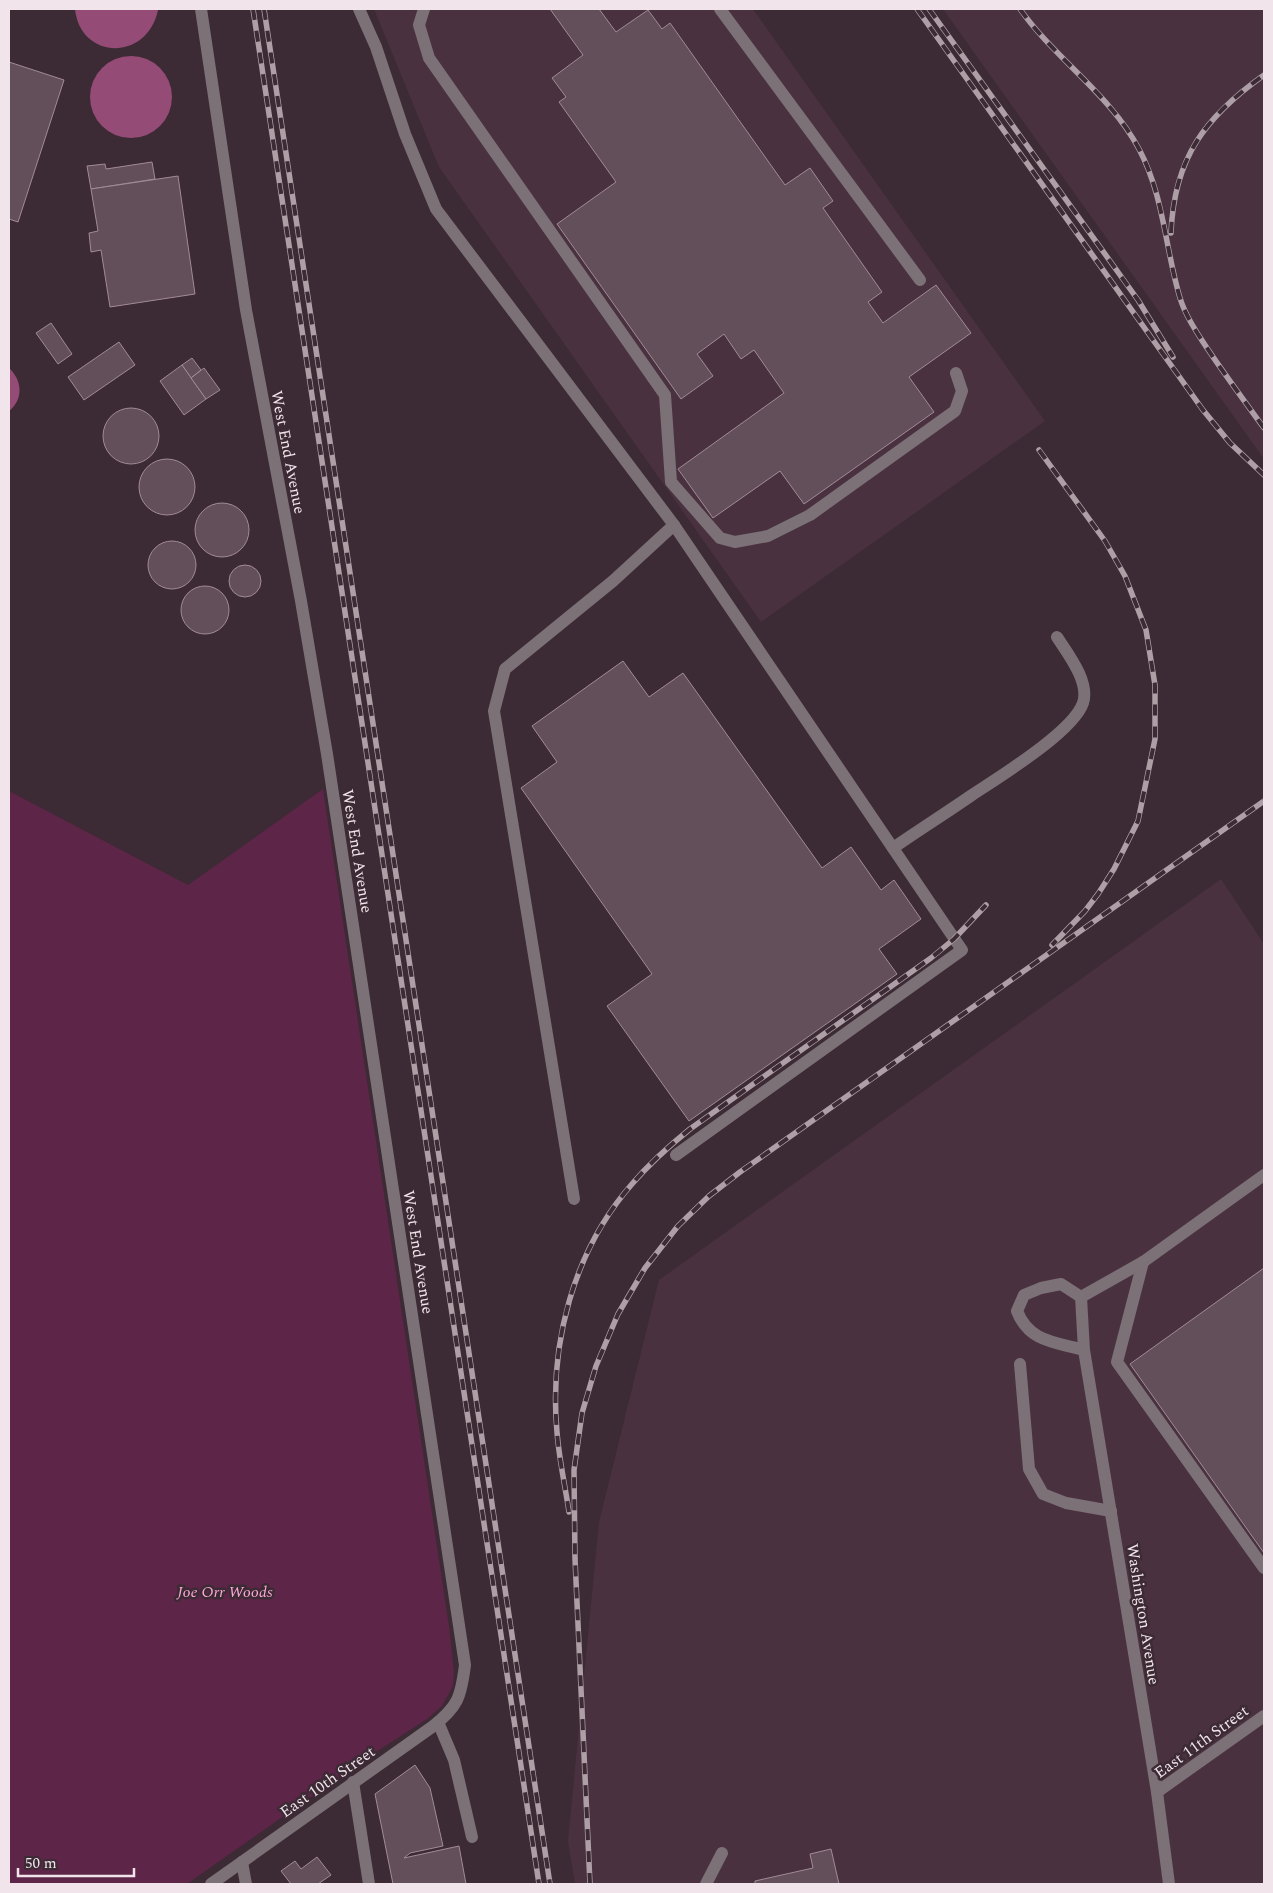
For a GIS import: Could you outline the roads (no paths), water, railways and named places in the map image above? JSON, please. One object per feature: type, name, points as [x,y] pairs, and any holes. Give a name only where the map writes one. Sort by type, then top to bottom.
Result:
[{"type":"street","name":"West End Avenue","points":[[201,9],[246,310],[301,600],[328,764],[465,1665],[458,1701]]},
{"type":"street","points":[[359,9],[376,47],[405,134],[436,209],[674,525],[962,950],[676,1155]]},
{"type":"street","points":[[424,9],[419,25],[429,58],[665,395],[671,482],[720,538],[735,542],[768,536],[810,515],[955,410],[962,391],[956,373]]},
{"type":"street","points":[[720,9],[920,280]]},
{"type":"street","points":[[574,1199],[494,712],[505,669],[613,581],[674,525]]},
{"type":"street","points":[[893,848],[1018,764],[1058,734],[1076,714],[1083,702],[1084,688],[1077,668],[1057,637]]},
{"type":"street","points":[[1084,1350],[1038,1338],[1021,1322],[1017,1311],[1024,1295],[1041,1288],[1061,1284],[1081,1297],[1143,1262],[1264,1174]]},
{"type":"street","points":[[1143,1262],[1117,1362],[1264,1568]]},
{"type":"street","name":"Washington Avenue","points":[[1081,1297],[1084,1350],[1157,1792],[1170,1884]]},
{"type":"street","points":[[1020,1364],[1029,1469],[1043,1494],[1066,1503],[1111,1510]]},
{"type":"street","name":"East 10th Street","points":[[210,1884],[438,1722],[447,1715],[458,1701]]},
{"type":"street","name":"East 11th Street","points":[[1157,1792],[1264,1716]]},
{"type":"street","points":[[438,1722],[454,1760],[472,1837]]},
{"type":"street","points":[[353,1782],[369,1884]]},
{"type":"street","points":[[706,1884],[722,1853]]},
{"type":"street","points":[[242,1862],[246,1884]]},
{"type":"railway","points":[[253,9],[539,1884]]},
{"type":"railway","points":[[264,9],[550,1884]]},
{"type":"railway","points":[[917,9],[1203,410],[1230,443],[1264,475]]},
{"type":"railway","points":[[929,9],[1138,300],[1173,357]]},
{"type":"railway","points":[[1020,9],[1049,44],[1113,111],[1139,149],[1154,185],[1175,279],[1184,310],[1210,353],[1264,428]]},
{"type":"railway","points":[[1171,233],[1173,206],[1178,183],[1186,161],[1196,142],[1225,107],[1264,75]]},
{"type":"railway","points":[[1039,450],[1105,541],[1125,576],[1146,630],[1155,685],[1155,739],[1138,821],[1114,869],[1098,894],[1085,911],[1052,945]]},
{"type":"railway","points":[[590,1884],[575,1559],[574,1470],[582,1413],[596,1366],[618,1314],[645,1268],[678,1226],[709,1196],[740,1172],[1264,801]]},
{"type":"railway","points":[[569,1512],[558,1442],[557,1366],[569,1300],[580,1269],[594,1239],[612,1210],[646,1169],[690,1129],[931,958],[954,939],[986,905]]},
{"type":"park label","name":"Joe Orr Woods","points":[[225,1591]]}]
